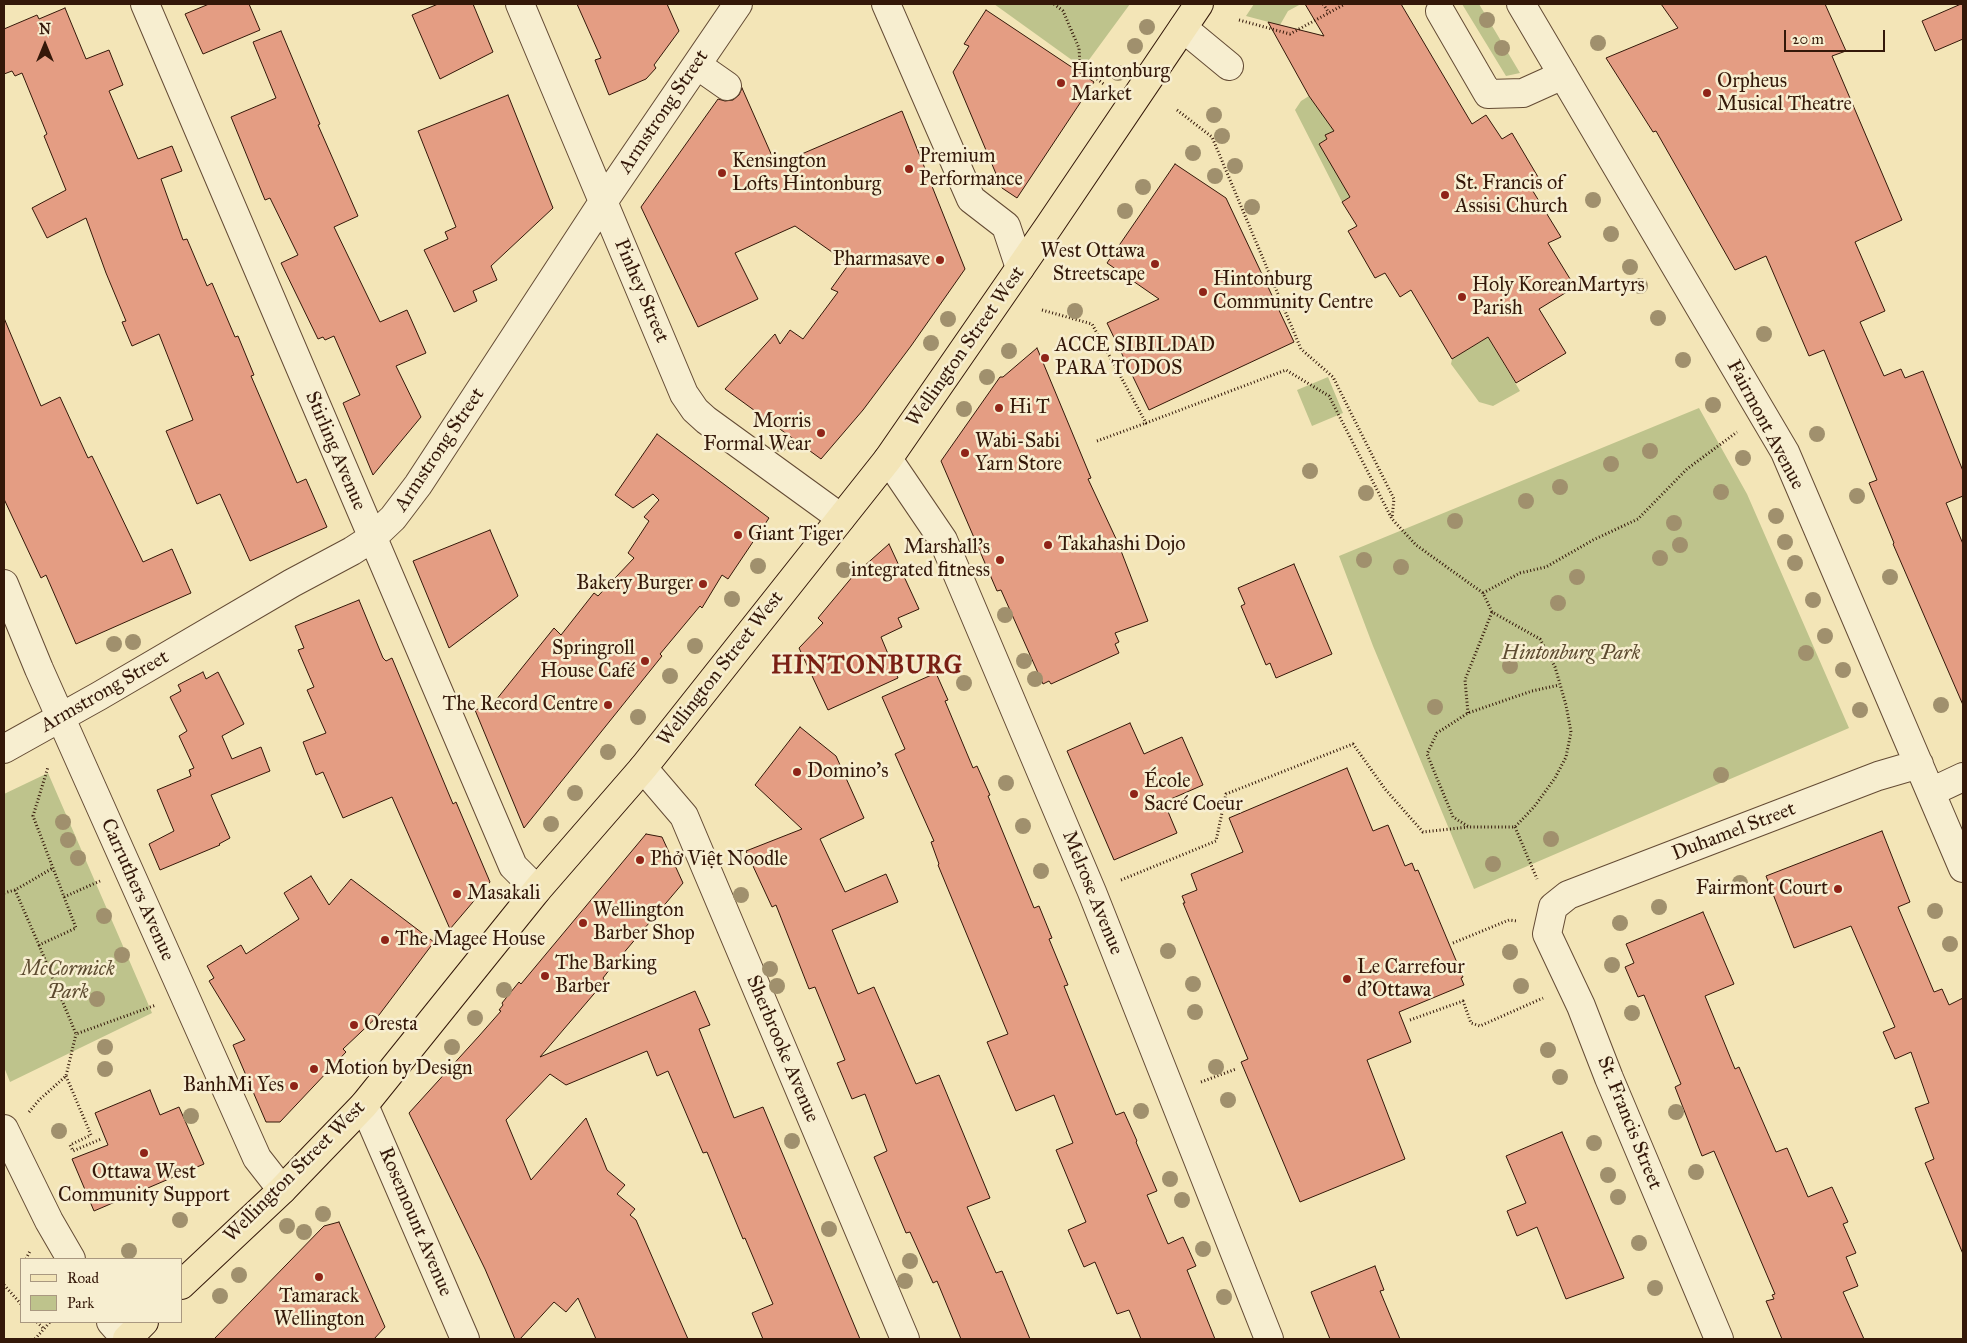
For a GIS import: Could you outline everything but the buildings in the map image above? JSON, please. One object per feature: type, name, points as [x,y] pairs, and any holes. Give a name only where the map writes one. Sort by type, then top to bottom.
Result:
[{"type":"main road","name":"Wellington Street West","points":[[182,1284],[282,1190],[364,1105],[537,890],[643,768],[888,459],[1199,4]]},
{"type":"main road","points":[[126,1339],[143,1323]]},
{"type":"street","name":"Stirling Avenue","points":[[145,4],[513,866],[537,890]]},
{"type":"street","name":"Pinhey Street","points":[[520,4],[684,394],[694,410],[840,518]]},
{"type":"street","name":"Armstrong Street","points":[[4,749],[292,583],[352,551],[372,538],[393,518],[418,485],[604,202],[738,4]]},
{"type":"street","points":[[886,4],[971,199],[1006,226],[1020,268]]},
{"type":"street","name":"Fairmont Avenue","points":[[1521,4],[1785,452],[1963,868]]},
{"type":"street","points":[[1440,11],[1488,94],[1523,93],[1563,75]]},
{"type":"street","points":[[1183,28],[1229,66]]},
{"type":"street","points":[[696,65],[727,86]]},
{"type":"street","name":"Melrose Avenue","points":[[888,459],[943,540],[1092,892],[1270,1339]]},
{"type":"street","name":"Carruthers Avenue","points":[[4,584],[127,868],[257,1158],[282,1190]]},
{"type":"street","name":"Duhamel Street","points":[[1553,907],[1568,896],[1878,776],[1919,764]]},
{"type":"street","name":"Sherbrooke Avenue","points":[[643,768],[684,816],[905,1339]]},
{"type":"street","points":[[1931,792],[1963,777]]},
{"type":"street","name":"St. Francis Street","points":[[1553,907],[1547,934],[1581,1006],[1609,1078],[1719,1339]]},
{"type":"street","name":"Rosemount Avenue","points":[[364,1105],[465,1339]]},
{"type":"street","points":[[4,1129],[49,1221],[70,1258]]},
{"type":"street","points":[[112,1323],[126,1339]]},
{"type":"path","points":[[1054,4],[1063,11],[1079,48],[1080,66],[1105,85]]},
{"type":"path","points":[[1323,4],[1328,13]]},
{"type":"path","points":[[1239,20],[1290,34],[1345,4]]},
{"type":"path","points":[[1177,110],[1212,137],[1301,349],[1332,377],[1394,499],[1392,519]]},
{"type":"path","points":[[1042,310],[1092,324],[1146,423]]},
{"type":"path","points":[[1092,892],[1216,841],[1226,794],[1353,744],[1385,789],[1423,832],[1468,827],[1516,827],[1534,807],[1555,778],[1566,757],[1571,732],[1566,705],[1555,667],[1540,639],[1492,612],[1483,593],[1416,545],[1392,519],[1329,396],[1286,370],[1097,441]]},
{"type":"path","points":[[1483,593],[1520,573],[1546,567],[1593,540],[1638,519],[1686,469],[1743,427],[1765,418]]},
{"type":"path","points":[[1468,712],[1465,680],[1492,612]]},
{"type":"path","points":[[1468,827],[1453,817],[1427,754],[1437,734],[1468,712],[1532,690],[1559,686]]},
{"type":"path","points":[[39,945],[76,928],[33,816],[50,761]]},
{"type":"path","points":[[1516,827],[1540,887],[1553,907]]},
{"type":"path","points":[[4,893],[15,890],[53,868]]},
{"type":"path","points":[[64,897],[127,868]]},
{"type":"path","points":[[15,890],[76,1034],[66,1076],[39,1100],[28,1114]]},
{"type":"path","points":[[1453,944],[1509,920],[1523,923]]},
{"type":"path","points":[[76,1034],[184,993]]},
{"type":"path","points":[[1410,1020],[1463,1001],[1471,1023],[1480,1026],[1548,995]]},
{"type":"path","points":[[1200,1082],[1236,1069]]},
{"type":"path","points":[[66,1076],[91,1135],[70,1145],[73,1151],[101,1139]]},
{"type":"path","points":[[4,1285],[20,1303]]},
{"type":"path","points":[[38,1323],[43,1328]]},
{"type":"path","points":[[35,1339],[49,1323]]},
{"type":"green space","points":[[994,4],[1130,4],[1083,68]]},
{"type":"green space","points":[[1254,4],[1301,4],[1288,11],[1280,25],[1246,16]]},
{"type":"green space","points":[[1462,4],[1479,4],[1520,73],[1506,76]]},
{"type":"green space","points":[[1309,96],[1335,130],[1326,135],[1327,139],[1319,144],[1329,161],[1338,156],[1369,186],[1342,202],[1295,110],[1301,101]]},
{"type":"green space","points":[[1488,337],[1520,391],[1493,406],[1479,402],[1451,364],[1452,359]]},
{"type":"green space","points":[[1328,377],[1343,413],[1312,426],[1297,390]]},
{"type":"green space","name":"Hintonburg Park","points":[[1699,408],[1747,494],[1849,728],[1474,889],[1373,646],[1339,556]]},
{"type":"green space","name":"McCormick Park","points":[[48,773],[152,1013],[10,1082],[4,1067],[4,794]]},
{"type":"place","name":"Hintonburg Market","points":[[1061,83]]},
{"type":"place","name":"Orpheus Musical Theatre","points":[[1707,93]]},
{"type":"place","name":"Premium Performance","points":[[909,169]]},
{"type":"place","name":"Kensington Lofts Hintonburg","points":[[722,173]]},
{"type":"place","name":"St. Francis of Assisi Church","points":[[1445,195]]},
{"type":"place","name":"Pharmasave","points":[[940,260]]},
{"type":"place","name":"West Ottawa Streetscape","points":[[1155,264]]},
{"type":"place","name":"Hintonburg Community Centre","points":[[1203,292]]},
{"type":"place","name":"Holy KoreanMartyrs Parish","points":[[1462,297]]},
{"type":"place","name":"ACCE SIBILDAD PARA TODOS","points":[[1045,358]]},
{"type":"place","name":"Hi T","points":[[999,408]]},
{"type":"place","name":"Morris Formal Wear","points":[[821,433]]},
{"type":"place","name":"Wabi-Sabi Yarn Store","points":[[965,453]]},
{"type":"place","name":"Giant Tiger","points":[[738,535]]},
{"type":"place","name":"Takahashi Dojo","points":[[1048,545]]},
{"type":"place","name":"Marshall's integrated fitness","points":[[1000,560]]},
{"type":"place","name":"Bakery Burger","points":[[703,584]]},
{"type":"place","name":"Springroll House Café","points":[[645,661]]},
{"type":"place","name":"The Record Centre","points":[[608,705]]},
{"type":"place","name":"Domino's","points":[[797,772]]},
{"type":"place","name":"École Sacré Coeur","points":[[1134,794]]},
{"type":"place","name":"Phở Việt Noodle","points":[[640,860]]},
{"type":"place","name":"Fairmont Court","points":[[1838,889]]},
{"type":"place","name":"Masakali","points":[[457,894]]},
{"type":"place","name":"Wellington Barber Shop","points":[[583,923]]},
{"type":"place","name":"The Magee House","points":[[385,940]]},
{"type":"place","name":"The Barking Barber","points":[[545,976]]},
{"type":"place","name":"Le Carrefour d'Ottawa","points":[[1347,979]]},
{"type":"place","name":"Oresta","points":[[354,1025]]},
{"type":"place","name":"Motion by Design","points":[[314,1069]]},
{"type":"place","name":"BanhMi Yes","points":[[294,1086]]},
{"type":"place","name":"Ottawa West Community Support","points":[[144,1153]]},
{"type":"place","name":"Tamarack Wellington","points":[[319,1277]]},
{"type":"district","name":"HINTONBURG","points":[[867,667]]}]
